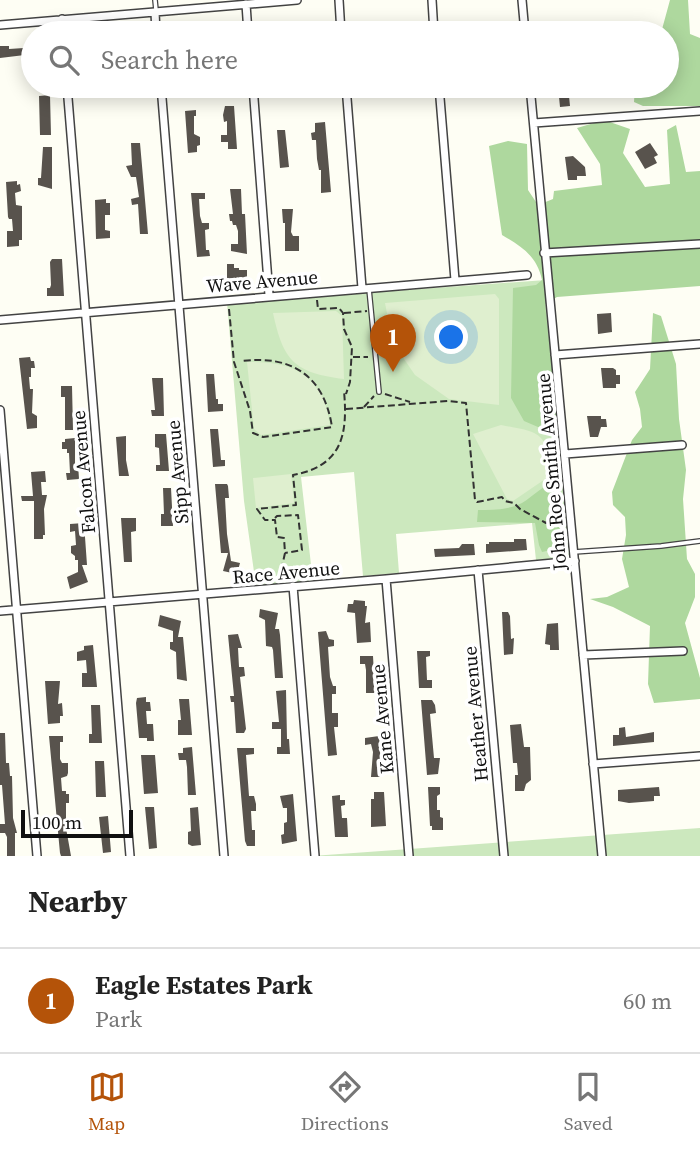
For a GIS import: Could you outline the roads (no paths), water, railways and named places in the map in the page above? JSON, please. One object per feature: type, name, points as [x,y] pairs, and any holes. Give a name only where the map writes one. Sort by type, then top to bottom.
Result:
[{"type":"street","points":[[41,21],[297,0]]},
{"type":"street","points":[[339,0],[340,21]]},
{"type":"street","points":[[432,0],[433,21]]},
{"type":"street","points":[[522,0],[525,21]]},
{"type":"street","points":[[246,4],[247,21]]},
{"type":"street","points":[[155,12],[155,21]]},
{"type":"street","points":[[0,25],[21,23]]},
{"type":"street","name":"Falcon Avenue","points":[[68,98],[131,856]]},
{"type":"street","name":"Sipp Avenue","points":[[162,98],[224,856]]},
{"type":"street","points":[[254,98],[269,295]]},
{"type":"street","points":[[347,98],[365,287]]},
{"type":"street","points":[[440,98],[454,280]]},
{"type":"street","name":"John Roe Smith Avenue","points":[[531,98],[602,856]]},
{"type":"street","points":[[534,123],[700,111]]},
{"type":"street","points":[[544,253],[700,244]]},
{"type":"street","name":"Wave Avenue","points":[[0,320],[527,275]]},
{"type":"street","points":[[555,355],[700,344]]},
{"type":"street","points":[[0,410],[37,856]]},
{"type":"street","points":[[565,454],[682,445]]},
{"type":"street","name":"Race Avenue","points":[[0,611],[386,579],[478,570],[575,556]]},
{"type":"street","name":"Heather Avenue","points":[[478,570],[504,856]]},
{"type":"street","name":"Kane Avenue","points":[[386,579],[409,856]]},
{"type":"street","points":[[293,586],[316,856]]},
{"type":"street","points":[[583,655],[682,651]]},
{"type":"street","points":[[593,764],[700,756]]},
{"type":"lane","points":[[155,0],[155,12]]},
{"type":"lane","points":[[365,287],[371,310],[379,392]]},
{"type":"lane","points":[[575,556],[700,541]]},
{"type":"place","name":"Eagle Estates Park","points":[[393,372]]}]
